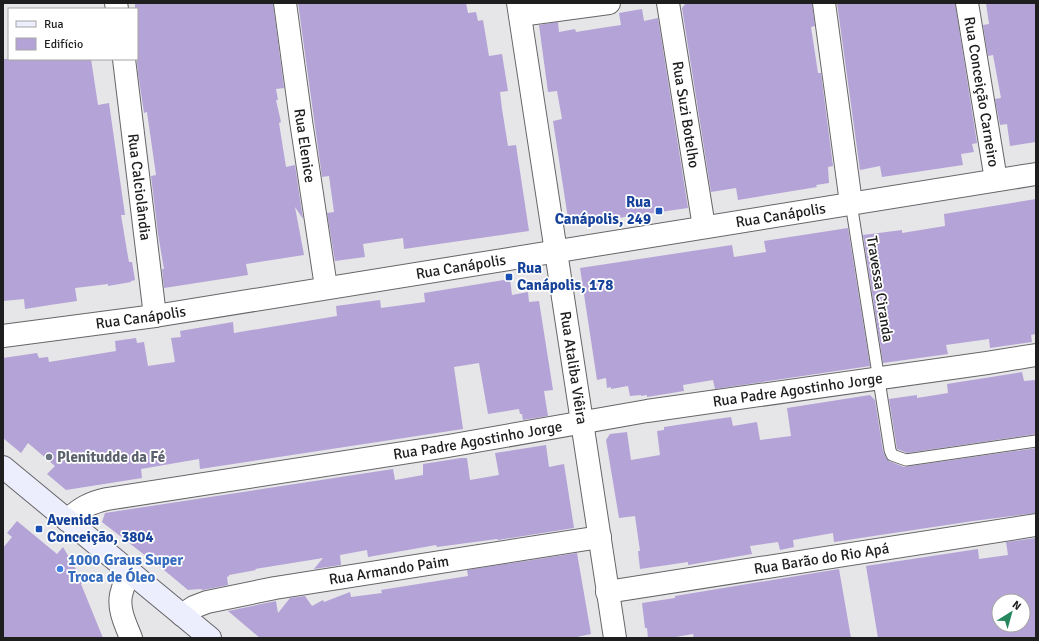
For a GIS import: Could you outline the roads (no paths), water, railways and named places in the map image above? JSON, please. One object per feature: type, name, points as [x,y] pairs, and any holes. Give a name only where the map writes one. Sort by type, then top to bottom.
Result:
[{"type":"main road","points":[[3,467],[210,638]]},
{"type":"street","name":"Rua Elenice","points":[[285,3],[326,287]]},
{"type":"street","points":[[519,9],[610,3]]},
{"type":"street","name":"Rua Suzi Botelho","points":[[668,3],[704,227]]},
{"type":"street","points":[[824,3],[851,203]]},
{"type":"street","name":"Rua Conceição Carneiro","points":[[967,3],[996,180]]},
{"type":"street","name":"Rua Ataliba Viêira","points":[[519,9],[615,638]]},
{"type":"street","name":"Rua Calciolândia","points":[[124,60],[155,316]]},
{"type":"street","name":"Rua Canápolis","points":[[3,336],[155,316],[326,287],[1036,174]]},
{"type":"street","name":"Rua Padre Agostinho Jorge","points":[[67,520],[83,506],[102,500],[448,446],[647,411],[878,379],[1036,355]]},
{"type":"street","name":"Rua Barão do Rio Apá","points":[[607,592],[1036,524]]},
{"type":"street","name":"Rua Armando Paim","points":[[182,615],[194,607],[207,602],[275,588],[600,538]]},
{"type":"street","points":[[128,571],[121,596],[121,607],[124,621],[131,638]]},
{"type":"lane","name":"Travessa Ciranda","points":[[851,203],[878,379],[892,455],[906,460],[1036,441]]},
{"type":"place","name":"Rua Canápolis, 249","points":[[659,211]]},
{"type":"place","name":"Rua Canápolis, 178","points":[[509,277]]},
{"type":"place","name":"Plenitudde da Fé","points":[[49,457]]},
{"type":"place","name":"Avenida Conceição, 3804","points":[[39,529]]},
{"type":"place","name":"1000 Graus Super Troca de Óleo","points":[[60,569]]}]
